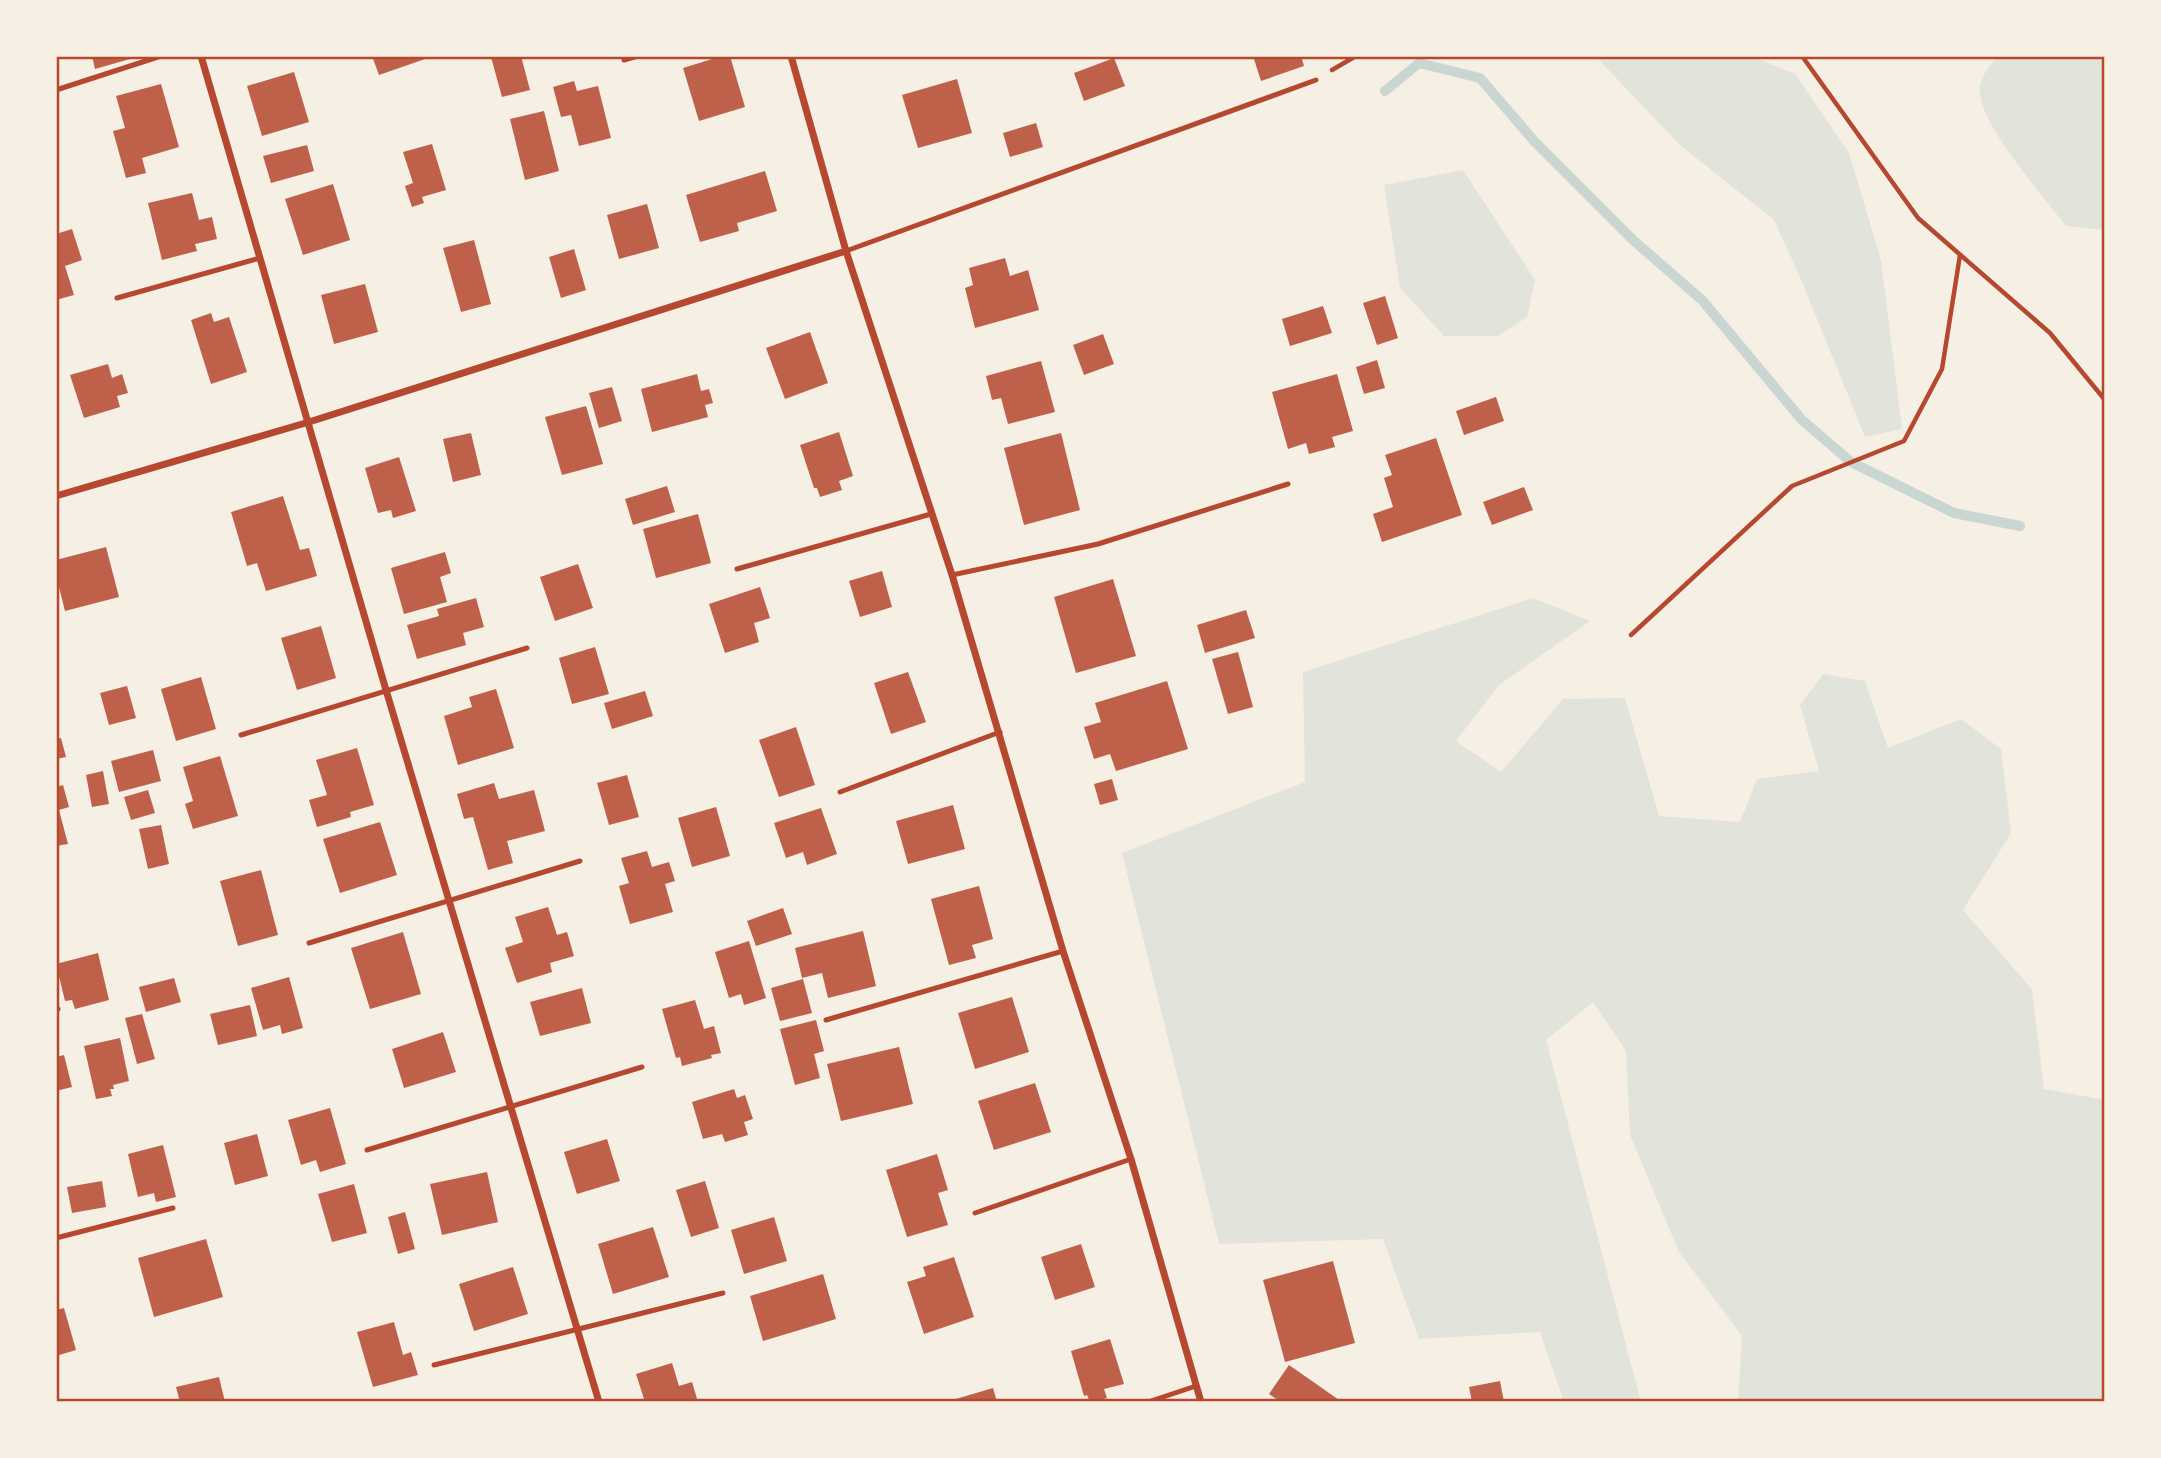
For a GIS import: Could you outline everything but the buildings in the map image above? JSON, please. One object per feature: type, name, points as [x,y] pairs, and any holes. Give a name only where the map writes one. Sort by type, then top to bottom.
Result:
[{"type":"street","points":[[201,56],[386,690],[599,1402]]},
{"type":"street","points":[[790,56],[846,251],[952,575],[1063,951],[1131,1160],[1201,1402]]},
{"type":"street","points":[[56,496],[309,422],[846,251]]},
{"type":"lane","points":[[56,90],[161,56]]},
{"type":"lane","points":[[624,60],[638,56]]},
{"type":"lane","points":[[846,251],[1316,80]]},
{"type":"lane","points":[[117,298],[260,258]]},
{"type":"lane","points":[[952,575],[1098,544],[1288,484]]},
{"type":"lane","points":[[737,569],[931,514]]},
{"type":"lane","points":[[241,735],[527,648]]},
{"type":"lane","points":[[840,792],[1000,732]]},
{"type":"lane","points":[[309,943],[580,861]]},
{"type":"lane","points":[[826,1020],[1063,951]]},
{"type":"lane","points":[[367,1150],[642,1067]]},
{"type":"lane","points":[[975,1213],[1131,1160]]},
{"type":"lane","points":[[56,1238],[173,1208]]},
{"type":"lane","points":[[434,1365],[723,1293]]},
{"type":"lane","points":[[1148,1402],[1196,1386]]},
{"type":"path","points":[[1316,80],[1356,56]]},
{"type":"path","points":[[1802,56],[1918,218],[2050,333],[2105,400]]},
{"type":"path","points":[[1631,635],[1792,486],[1904,441],[1942,369],[1960,255]]},
{"type":"shaded area","points":[[1595,56],[1752,56],[1795,74],[1849,153],[1881,260],[1902,429],[1865,437],[1774,220],[1680,145]]},
{"type":"shaded area","points":[[1999,56],[2105,56],[2105,230],[2066,226],[2016,162],[1992,125],[1984,108],[1980,88],[1985,73]]},
{"type":"shaded area","points":[[1463,170],[1535,280],[1527,317],[1498,336],[1444,336],[1400,288],[1384,185]]},
{"type":"shaded area","points":[[1533,598],[1590,621],[1499,685],[1456,741],[1501,772],[1563,699],[1625,698],[1659,816],[1740,822],[1757,779],[1819,771],[1800,705],[1823,674],[1865,681],[1888,748],[1961,719],[2001,749],[2011,833],[1963,910],[2032,989],[2044,1089],[2105,1100],[2105,1402],[1738,1402],[1742,1336],[1679,1252],[1630,1135],[1626,1051],[1593,1002],[1546,1040],[1641,1402],[1564,1402],[1540,1332],[1419,1339],[1383,1239],[1219,1244],[1122,853],[1305,782],[1303,672]]},
{"type":"waterway","points":[[1385,91],[1419,63],[1480,78],[1535,142],[1633,240],[1702,300],[1802,420],[1851,462],[1954,513],[2020,526]]}]
